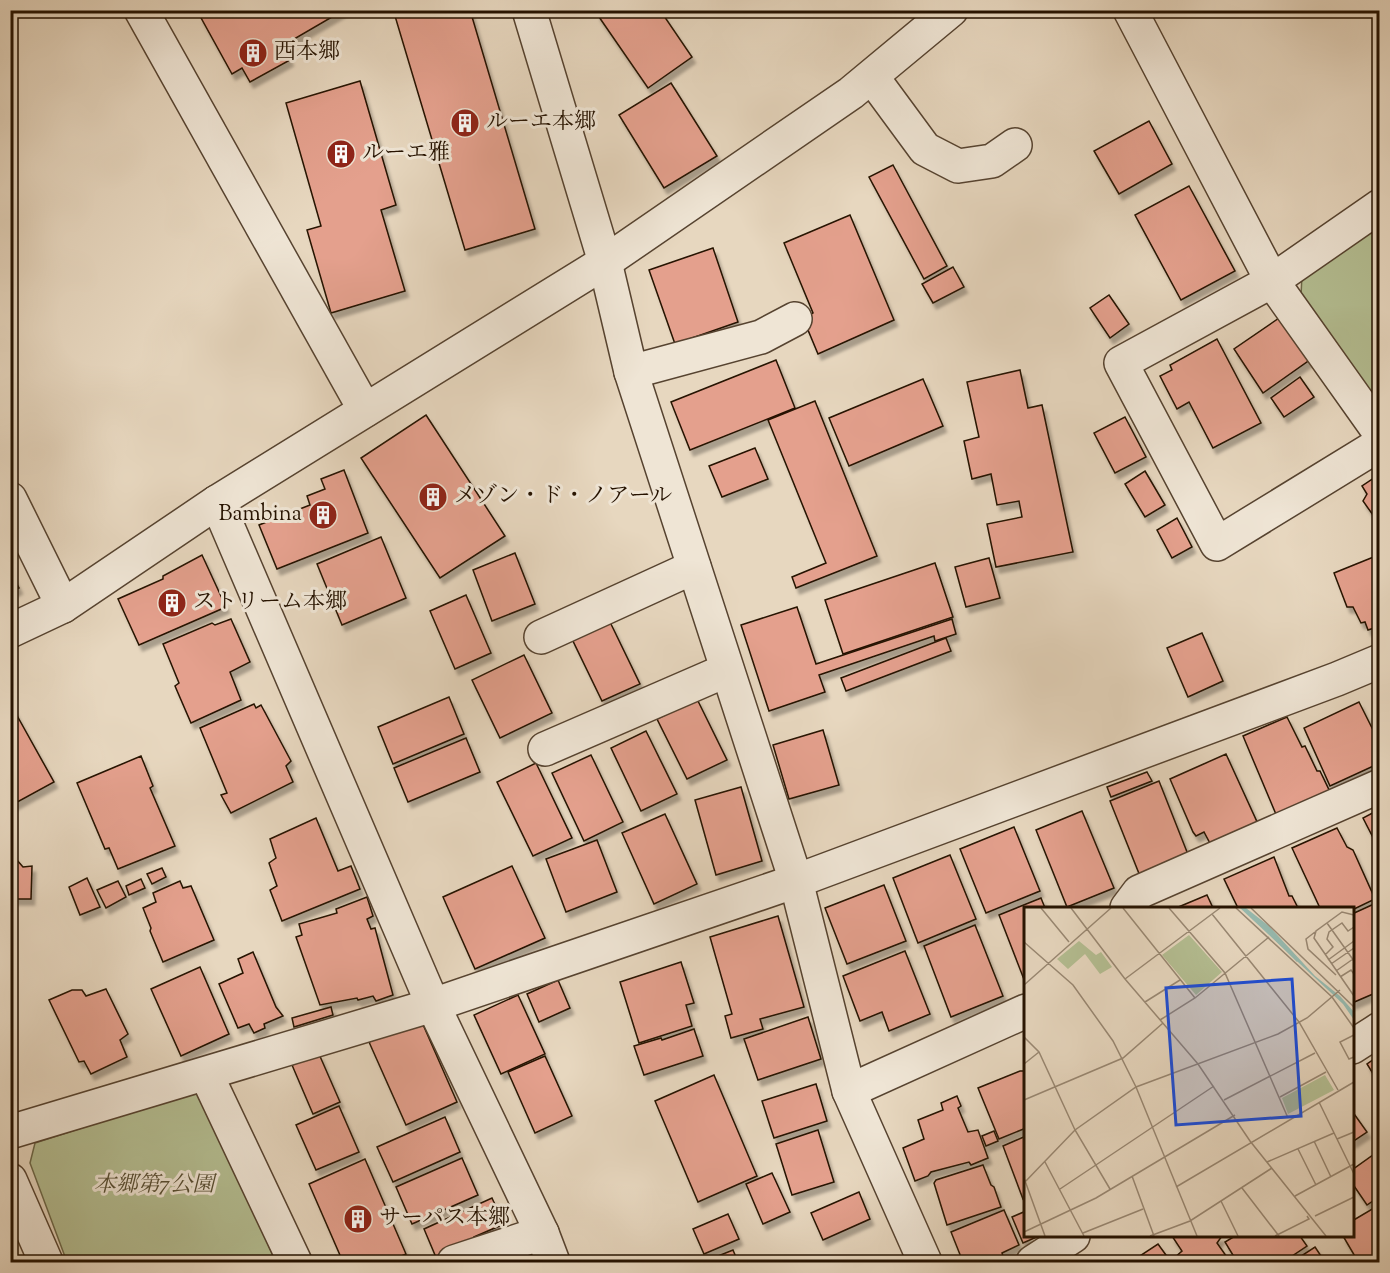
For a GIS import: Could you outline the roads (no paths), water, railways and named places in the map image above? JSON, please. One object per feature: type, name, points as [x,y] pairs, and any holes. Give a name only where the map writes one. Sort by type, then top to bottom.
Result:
[{"type":"street","points":[[141,10],[365,410]]},
{"type":"street","points":[[529,10],[605,262],[631,372],[796,881],[849,1091],[925,1263]]},
{"type":"street","points":[[10,631],[63,606],[217,501],[605,262],[851,93],[951,10]]},
{"type":"street","points":[[1130,10],[1272,281],[1380,433]]},
{"type":"street","points":[[872,76],[925,149],[958,166],[992,161],[1015,145]]},
{"type":"street","points":[[1380,206],[1272,281],[1120,363],[1217,544],[1380,444]]},
{"type":"street","points":[[631,372],[762,337],[795,319]]},
{"type":"street","points":[[10,500],[63,606]]},
{"type":"street","points":[[217,501],[433,1005],[542,1233],[553,1263]]},
{"type":"street","points":[[541,637],[694,567]]},
{"type":"street","points":[[10,1132],[433,1005],[796,881],[1380,661]]},
{"type":"street","points":[[545,749],[727,670]]},
{"type":"street","points":[[1128,907],[1139,892],[1380,786]]},
{"type":"street","points":[[849,1091],[1024,1012]]},
{"type":"street","points":[[1354,1046],[1380,1029]]},
{"type":"street","points":[[206,1074],[295,1263]]},
{"type":"street","points":[[10,1180],[45,1263]]},
{"type":"street","points":[[454,1263],[542,1233]]},
{"type":"street","points":[[1033,1263],[1072,1237]]},
{"type":"place","name":"西本郷","points":[[253,53]]},
{"type":"place","name":"ルーエ本郷","points":[[465,123]]},
{"type":"place","name":"ルーエ雅","points":[[341,154]]},
{"type":"place","name":"メゾン・ド・ノアール","points":[[433,497]]},
{"type":"place","name":"Bambina","points":[[323,515]]},
{"type":"place","name":"ストリーム本郷","points":[[172,603]]},
{"type":"place","name":"サーパス本郷","points":[[358,1219]]},
{"type":"park label","name":"本郷第7公園","points":[[154,1186]]}]
